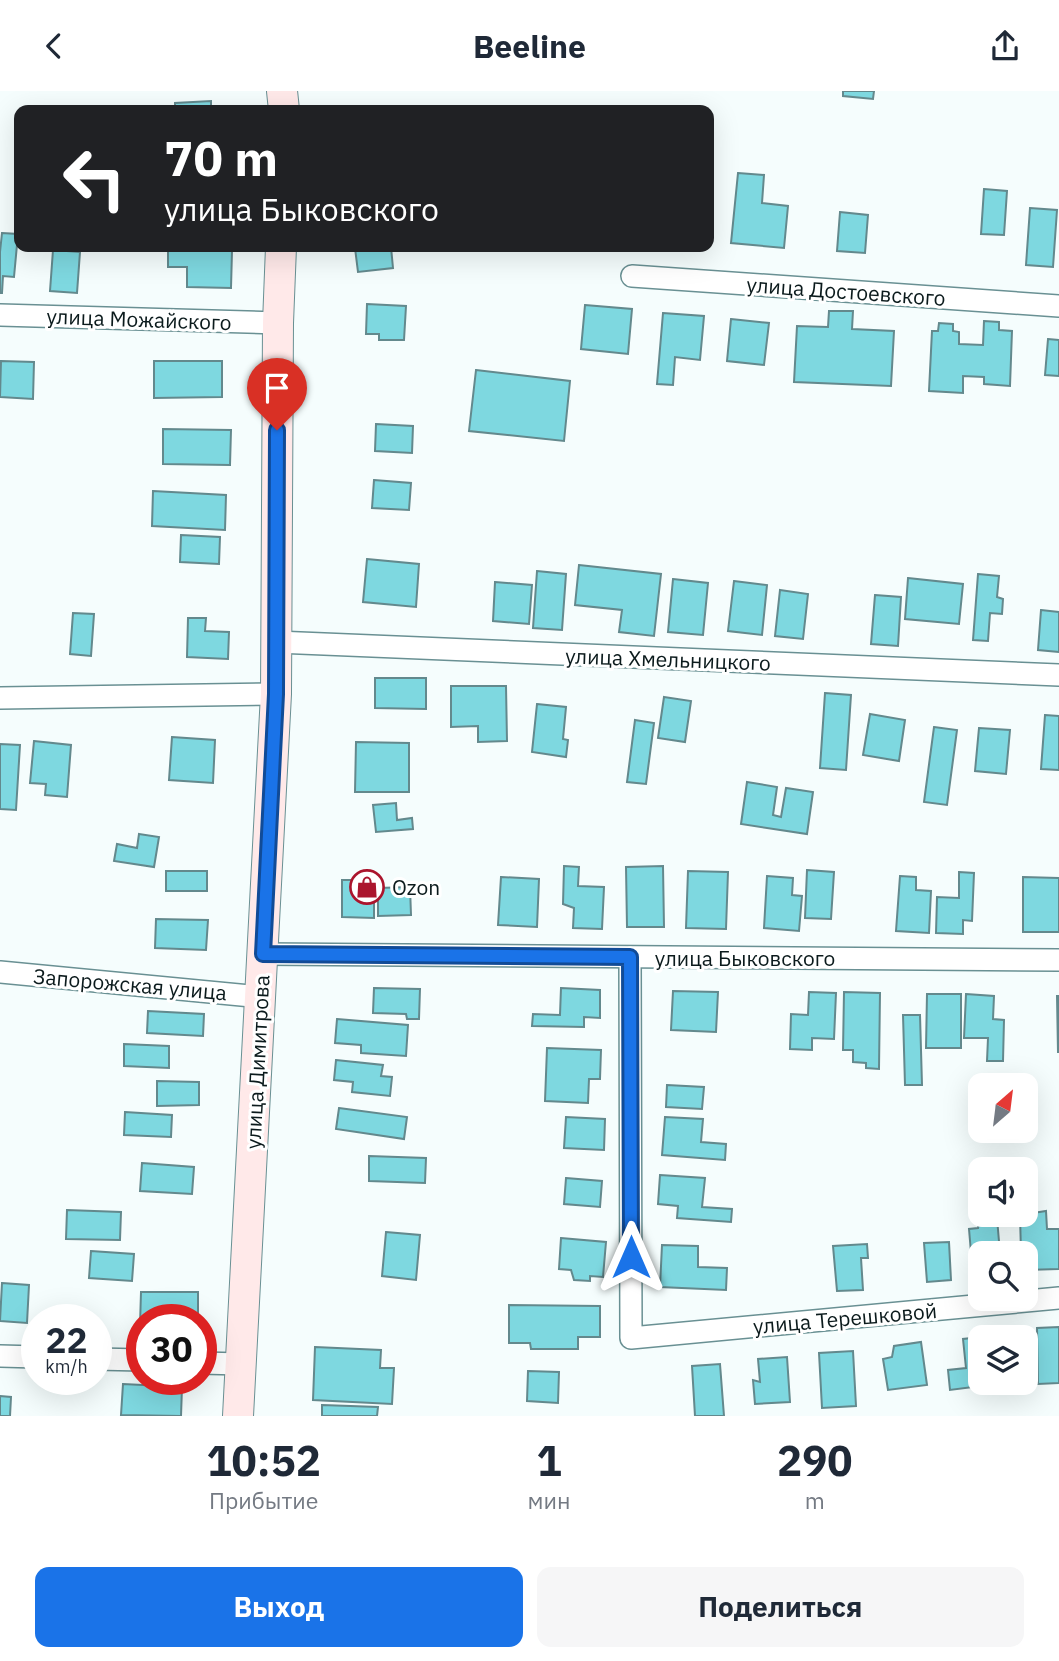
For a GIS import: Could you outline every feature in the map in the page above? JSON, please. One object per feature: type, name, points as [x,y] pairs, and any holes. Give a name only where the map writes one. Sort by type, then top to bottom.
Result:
[{"type":"main road","name":"улица Димитрова","points":[[238,1416],[276,694],[281,252]]},
{"type":"street","name":"улица Достоевского","points":[[632,276],[1059,306]]},
{"type":"street","name":"улица Можайского","points":[[0,315],[278,323]]},
{"type":"street","name":"улица Хмельницкого","points":[[276,642],[1059,675]]},
{"type":"street","points":[[0,698],[276,694]]},
{"type":"street","name":"улица Быковского","points":[[263,954],[1059,960]]},
{"type":"street","name":"улица Терешковой","points":[[630,957],[631,1338],[1059,1298]]},
{"type":"street","name":"Запорожская улица","points":[[0,972],[261,997]]},
{"type":"street","points":[[0,1356],[21,1357]]},
{"type":"street","points":[[217,1363],[242,1364]]},
{"type":"building","points":[[843,91],[874,91],[873,99],[843,96]]},
{"type":"building","points":[[211,101],[211,105],[175,105]]},
{"type":"building","points":[[738,173],[764,175],[762,203],[788,206],[784,248],[731,243]]},
{"type":"building","points":[[984,189],[1007,191],[1004,235],[981,234]]},
{"type":"building","points":[[1030,208],[1057,210],[1053,267],[1026,265]]},
{"type":"building","points":[[840,212],[868,215],[865,253],[837,251]]},
{"type":"building","points":[[2,233],[14,234],[14,252],[16,252],[14,277],[3,276],[2,293],[0,293]]},
{"type":"building","points":[[53,252],[80,252],[77,293],[50,291]]},
{"type":"building","points":[[168,252],[232,252],[231,288],[187,287],[187,267],[168,267]]},
{"type":"building","points":[[356,252],[391,252],[393,268],[358,272]]},
{"type":"building","points":[[367,304],[406,306],[404,340],[379,340],[379,334],[366,334]]},
{"type":"building","points":[[585,305],[632,309],[628,354],[581,349]]},
{"type":"building","points":[[829,311],[853,311],[852,329],[894,331],[891,386],[794,382],[797,326],[828,327]]},
{"type":"building","points":[[663,313],[704,316],[700,360],[675,357],[673,385],[657,384]]},
{"type":"building","points":[[731,319],[769,323],[764,365],[727,361]]},
{"type":"building","points":[[984,321],[999,322],[999,330],[1012,331],[1010,386],[984,384],[984,377],[963,376],[963,393],[929,391],[932,331],[938,331],[939,323],[953,324],[953,331],[959,332],[959,344],[983,345]]},
{"type":"building","points":[[1048,339],[1059,340],[1059,376],[1045,375]]},
{"type":"building","points":[[1,361],[34,362],[33,399],[0,397]]},
{"type":"building","points":[[154,361],[222,361],[222,397],[154,398]]},
{"type":"building","points":[[476,370],[570,381],[564,441],[469,431]]},
{"type":"building","points":[[376,424],[413,426],[412,453],[375,451]]},
{"type":"building","points":[[163,429],[231,430],[230,465],[163,464]]},
{"type":"building","points":[[374,480],[411,483],[409,510],[372,508]]},
{"type":"building","points":[[153,491],[226,495],[225,530],[152,526]]},
{"type":"building","points":[[181,535],[220,537],[219,564],[180,562]]},
{"type":"building","points":[[367,559],[419,564],[416,607],[363,602]]},
{"type":"building","points":[[579,565],[661,574],[654,636],[619,632],[622,610],[575,605]]},
{"type":"building","points":[[537,571],[566,574],[562,630],[533,628]]},
{"type":"building","points":[[978,574],[999,576],[997,597],[1003,599],[1002,614],[990,613],[988,641],[973,640]]},
{"type":"building","points":[[908,578],[963,584],[959,624],[905,619]]},
{"type":"building","points":[[673,579],[708,583],[703,635],[668,632]]},
{"type":"building","points":[[734,581],[767,585],[762,635],[728,631]]},
{"type":"building","points":[[495,582],[532,585],[529,624],[493,621]]},
{"type":"building","points":[[780,590],[808,594],[803,639],[775,636]]},
{"type":"building","points":[[875,595],[901,597],[898,646],[871,644]]},
{"type":"building","points":[[1041,610],[1059,612],[1059,652],[1038,650]]},
{"type":"building","points":[[73,613],[94,614],[91,656],[70,654]]},
{"type":"building","points":[[188,618],[206,618],[205,631],[229,632],[228,659],[187,657]]},
{"type":"building","points":[[375,678],[426,678],[426,709],[375,708]]},
{"type":"building","points":[[451,686],[506,686],[507,741],[478,742],[478,726],[451,727]]},
{"type":"building","points":[[825,693],[851,695],[846,770],[820,768]]},
{"type":"building","points":[[664,697],[691,701],[685,742],[658,738]]},
{"type":"building","points":[[537,704],[566,707],[563,739],[568,740],[566,757],[532,752]]},
{"type":"building","points":[[870,714],[905,720],[899,761],[863,755]]},
{"type":"building","points":[[1045,715],[1059,716],[1059,770],[1041,769]]},
{"type":"building","points":[[635,720],[654,723],[646,784],[627,782]]},
{"type":"building","points":[[934,727],[957,730],[947,805],[924,802]]},
{"type":"building","points":[[979,728],[1010,730],[1006,774],[975,771]]},
{"type":"building","points":[[172,737],[215,740],[213,783],[169,780]]},
{"type":"building","points":[[34,741],[71,745],[67,797],[45,795],[46,784],[30,783]]},
{"type":"building","points":[[356,742],[409,743],[409,792],[355,792]]},
{"type":"building","points":[[0,744],[20,745],[16,810],[0,809]]},
{"type":"building","points":[[747,782],[777,787],[773,815],[781,817],[786,788],[813,792],[807,834],[741,824]]},
{"type":"building","points":[[396,803],[397,820],[412,818],[413,829],[376,832],[373,805]]},
{"type":"building","points":[[139,834],[159,837],[154,867],[114,861],[117,844],[137,848]]},
{"type":"building","points":[[564,866],[579,867],[578,886],[604,887],[602,929],[573,928],[574,908],[563,904]]},
{"type":"building","points":[[663,866],[664,927],[627,927],[626,867]]},
{"type":"building","points":[[807,870],[834,872],[831,919],[805,918]]},
{"type":"building","points":[[166,871],[207,871],[207,891],[166,891]]},
{"type":"building","points":[[688,871],[728,872],[726,929],[686,928]]},
{"type":"building","points":[[959,872],[974,873],[972,921],[963,920],[963,934],[936,933],[937,897],[959,898]]},
{"type":"building","points":[[767,876],[793,878],[792,895],[802,896],[799,931],[764,928]]},
{"type":"building","points":[[900,876],[916,877],[916,890],[931,891],[929,933],[896,931]]},
{"type":"building","points":[[501,877],[539,879],[537,927],[498,925]]},
{"type":"building","points":[[1023,877],[1059,878],[1059,932],[1023,932]]},
{"type":"building","points":[[342,880],[374,880],[374,918],[342,917]]},
{"type":"building","points":[[410,887],[411,915],[378,916],[378,888]]},
{"type":"building","points":[[156,919],[208,920],[206,950],[155,948]]},
{"type":"building","points":[[374,988],[420,989],[419,1019],[407,1019],[406,1014],[373,1013]]},
{"type":"building","points":[[561,988],[600,990],[600,1018],[584,1017],[584,1027],[532,1026],[533,1014],[560,1015]]},
{"type":"building","points":[[673,991],[718,992],[716,1032],[671,1030]]},
{"type":"building","points":[[809,992],[836,993],[834,1039],[812,1038],[812,1050],[790,1049],[791,1014],[808,1015]]},
{"type":"building","points":[[844,992],[880,993],[879,1069],[866,1068],[866,1063],[853,1062],[853,1050],[843,1050]]},
{"type":"building","points":[[927,994],[961,994],[961,1048],[926,1048]]},
{"type":"building","points":[[966,994],[994,996],[993,1019],[1004,1020],[1003,1061],[987,1061],[988,1038],[964,1038]]},
{"type":"building","points":[[1059,996],[1059,1052],[1058,1052]]},
{"type":"building","points":[[148,1011],[204,1014],[203,1036],[147,1033]]},
{"type":"building","points":[[903,1015],[920,1015],[922,1085],[905,1085]]},
{"type":"building","points":[[337,1019],[408,1025],[406,1056],[361,1053],[361,1045],[335,1043]]},
{"type":"building","points":[[124,1044],[169,1046],[169,1068],[124,1066]]},
{"type":"building","points":[[547,1048],[601,1050],[600,1079],[589,1079],[588,1103],[545,1101]]},
{"type":"building","points":[[336,1060],[383,1065],[381,1076],[392,1077],[390,1096],[352,1092],[353,1082],[334,1080]]},
{"type":"building","points":[[157,1081],[199,1082],[199,1105],[157,1106]]},
{"type":"building","points":[[667,1085],[704,1087],[702,1109],[666,1107]]},
{"type":"building","points":[[339,1108],[407,1117],[404,1139],[336,1129]]},
{"type":"building","points":[[125,1112],[172,1115],[171,1137],[124,1135]]},
{"type":"building","points":[[566,1117],[605,1119],[604,1150],[564,1148]]},
{"type":"building","points":[[665,1117],[703,1119],[701,1142],[726,1144],[725,1160],[662,1155]]},
{"type":"building","points":[[369,1156],[426,1158],[425,1183],[369,1181]]},
{"type":"building","points":[[142,1163],[194,1167],[192,1194],[140,1191]]},
{"type":"building","points":[[660,1175],[705,1178],[702,1207],[732,1209],[731,1222],[677,1218],[678,1206],[658,1204]]},
{"type":"building","points":[[566,1178],[602,1181],[600,1207],[564,1204]]},
{"type":"building","points":[[67,1210],[121,1212],[120,1240],[66,1239]]},
{"type":"building","points":[[1046,1211],[1047,1229],[1059,1229],[1059,1269],[1038,1270],[1038,1241],[1021,1241],[1020,1227],[1038,1227],[1038,1212]]},
{"type":"building","points":[[998,1227],[999,1241],[970,1241],[969,1229]]},
{"type":"building","points":[[386,1232],[420,1235],[416,1280],[382,1276]]},
{"type":"building","points":[[561,1238],[606,1242],[603,1277],[590,1276],[590,1281],[574,1280],[571,1270],[559,1269]]},
{"type":"building","points":[[949,1242],[951,1280],[927,1282],[924,1243]]},
{"type":"building","points":[[867,1244],[868,1258],[861,1258],[863,1290],[837,1291],[833,1246]]},
{"type":"building","points":[[662,1245],[698,1246],[698,1267],[727,1268],[726,1290],[660,1287]]},
{"type":"building","points":[[91,1251],[134,1254],[132,1281],[89,1278]]},
{"type":"building","points":[[2,1283],[29,1285],[28,1304],[21,1304],[21,1323],[0,1321]]},
{"type":"building","points":[[141,1292],[198,1292],[198,1304],[141,1304]]},
{"type":"building","points":[[509,1305],[600,1306],[600,1337],[578,1337],[578,1349],[531,1349],[530,1343],[509,1343]]},
{"type":"building","points":[[1059,1327],[1059,1383],[1038,1384],[1038,1328]]},
{"type":"building","points":[[968,1338],[968,1388],[950,1390],[948,1370],[966,1368],[963,1339]]},
{"type":"building","points":[[921,1342],[927,1385],[888,1390],[883,1359],[892,1357],[894,1346]]},
{"type":"building","points":[[315,1347],[381,1350],[380,1368],[394,1368],[392,1404],[313,1400]]},
{"type":"building","points":[[853,1351],[856,1406],[822,1408],[819,1353]]},
{"type":"building","points":[[787,1357],[790,1402],[755,1404],[753,1380],[760,1382],[758,1359]]},
{"type":"building","points":[[720,1364],[724,1416],[695,1416],[692,1366]]},
{"type":"building","points":[[528,1371],[559,1372],[558,1403],[527,1401]]},
{"type":"building","points":[[123,1384],[126,1384],[126,1395],[182,1395],[181,1416],[121,1415]]},
{"type":"building","points":[[0,1396],[11,1397],[10,1416],[0,1416]]},
{"type":"building","points":[[322,1405],[378,1407],[377,1416],[322,1416]]},
{"type":"place","name":"Ozon","points":[[367,887]]},
{"type":"route","points":[[277,430],[276,694],[263,954],[630,957],[631,1257]]}]
